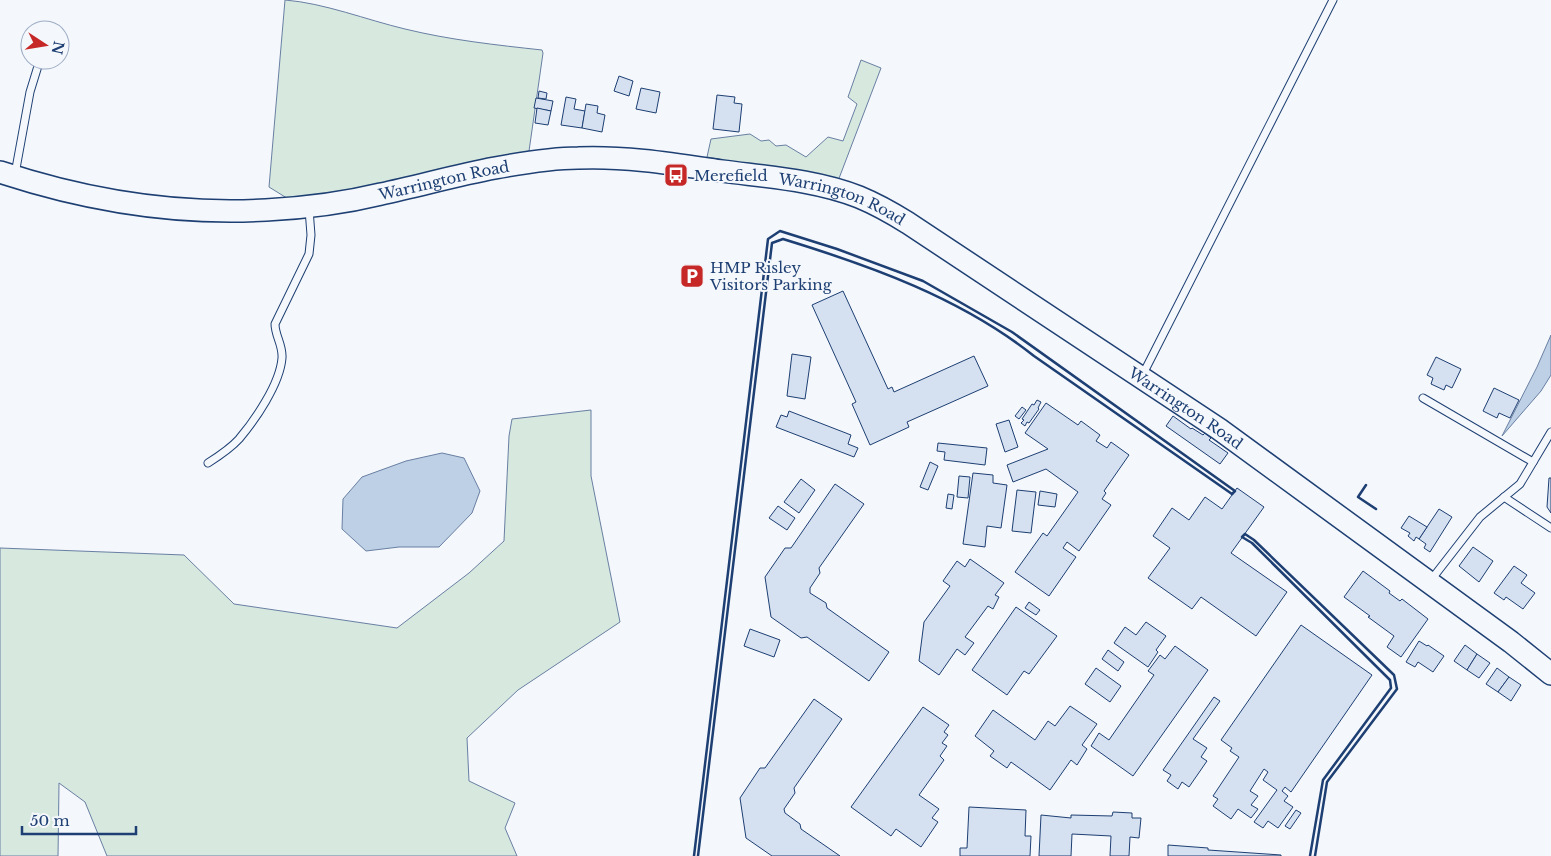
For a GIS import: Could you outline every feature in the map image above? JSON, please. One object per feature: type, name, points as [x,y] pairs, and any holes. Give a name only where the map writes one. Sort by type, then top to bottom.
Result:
[{"type":"main road","name":"Warrington Road","points":[[7,175],[76,194],[164,208],[265,210],[309,206],[378,195],[495,168],[578,158],[665,163],[819,186],[857,196],[883,208],[908,223],[1220,429],[1551,672]]},
{"type":"lane","points":[[1142,376],[1333,0]]},
{"type":"lane","points":[[7,175],[37,70]]},
{"type":"lane","points":[[208,464],[223,454],[238,440],[258,413],[276,380],[282,359],[282,351],[275,330],[275,324],[302,272],[309,254],[311,235],[309,206]]},
{"type":"lane","points":[[1423,398],[1533,462]]},
{"type":"lane","points":[[1429,582],[1480,517],[1520,484],[1551,432]]},
{"type":"lane","points":[[1504,497],[1551,528]]},
{"type":"shaded area","points":[[285,0],[345,12],[405,29],[439,36],[542,50],[529,151],[355,190],[290,200],[269,187]]},
{"type":"shaded area","points":[[861,60],[881,68],[838,181],[707,157],[711,139],[750,134],[761,141],[769,140],[776,146],[786,145],[806,157],[828,137],[843,141],[857,104],[848,97]]},
{"type":"shaded area","points":[[591,410],[591,476],[620,622],[518,690],[467,738],[469,781],[515,803],[505,828],[517,856],[107,856],[85,802],[59,783],[58,856],[0,856],[0,548],[184,555],[234,604],[397,628],[469,573],[504,541],[509,436],[512,419]]},
{"type":"water","points":[[1551,335],[1551,375],[1541,391],[1502,436],[1537,367]]},
{"type":"water","points":[[442,453],[464,458],[480,491],[472,513],[439,547],[399,547],[366,551],[342,529],[343,499],[362,477],[406,461]]},
{"type":"building","points":[[619,76],[633,81],[629,96],[614,91]]},
{"type":"building","points":[[641,88],[660,92],[656,113],[636,109]]},
{"type":"building","points":[[539,91],[547,93],[546,99],[538,98]]},
{"type":"building","points":[[717,95],[735,97],[734,103],[742,104],[739,132],[713,129]]},
{"type":"building","points":[[566,97],[576,99],[574,109],[585,111],[582,128],[561,125]]},
{"type":"building","points":[[536,98],[553,101],[551,111],[534,108]]},
{"type":"building","points":[[586,104],[598,106],[597,113],[605,115],[602,132],[582,128]]},
{"type":"building","points":[[537,108],[551,111],[548,125],[535,123]]},
{"type":"building","points":[[843,291],[888,389],[892,387],[894,392],[974,356],[988,386],[907,422],[909,427],[870,445],[852,404],[856,402],[812,305]]},
{"type":"building","points":[[792,354],[811,357],[805,399],[787,396]]},
{"type":"building","points":[[1436,357],[1461,369],[1452,388],[1446,385],[1444,390],[1431,384],[1433,378],[1427,375]]},
{"type":"building","points":[[1494,388],[1519,400],[1510,418],[1499,413],[1497,418],[1483,411]]},
{"type":"building","points":[[1037,400],[1041,402],[1039,409],[1025,426],[1021,423],[1024,420],[1022,419]]},
{"type":"building","points":[[1046,403],[1078,425],[1081,421],[1100,435],[1096,441],[1107,448],[1111,442],[1129,455],[1104,491],[1106,493],[1102,499],[1111,505],[1079,551],[1067,542],[1063,548],[1076,557],[1049,596],[1015,572],[1043,533],[1047,536],[1078,492],[1046,469],[1013,482],[1007,465],[1048,449],[1025,433]]},
{"type":"building","points":[[1022,407],[1026,410],[1019,419],[1015,416]]},
{"type":"building","points":[[789,411],[851,435],[848,444],[858,448],[854,457],[776,427],[781,415],[787,417]]},
{"type":"building","points":[[1173,416],[1191,429],[1203,435],[1205,433],[1211,438],[1209,440],[1228,453],[1220,464],[1166,426]]},
{"type":"building","points":[[1009,420],[1018,447],[1005,452],[996,424]]},
{"type":"building","points":[[938,443],[987,448],[985,465],[944,460],[945,452],[937,451]]},
{"type":"building","points":[[930,462],[938,466],[928,490],[920,487]]},
{"type":"building","points":[[973,473],[993,475],[993,483],[1007,485],[1001,528],[987,526],[985,547],[963,544]]},
{"type":"building","points":[[959,476],[970,477],[968,498],[957,497]]},
{"type":"building","points":[[1549,478],[1551,478],[1551,513],[1547,507]]},
{"type":"building","points":[[801,479],[815,490],[799,513],[784,502]]},
{"type":"building","points":[[835,484],[864,504],[819,568],[820,573],[810,588],[810,593],[826,603],[827,608],[889,652],[869,681],[807,637],[801,638],[771,617],[765,577],[785,548],[791,548]]},
{"type":"building","points":[[1237,488],[1264,507],[1231,553],[1287,592],[1256,636],[1201,597],[1192,609],[1148,578],[1170,548],[1153,536],[1172,508],[1189,520],[1205,497],[1222,509]]},
{"type":"building","points":[[1017,490],[1036,492],[1031,533],[1012,531]]},
{"type":"building","points":[[1040,491],[1057,494],[1055,507],[1038,505]]},
{"type":"building","points":[[948,494],[954,495],[952,509],[946,508]]},
{"type":"building","points":[[778,506],[795,518],[787,530],[769,518]]},
{"type":"building","points":[[1439,509],[1452,517],[1430,552],[1424,548],[1426,544],[1419,539]]},
{"type":"building","points":[[1409,516],[1427,527],[1419,539],[1416,537],[1414,541],[1408,536],[1410,533],[1401,528]]},
{"type":"building","points":[[1473,547],[1493,561],[1479,582],[1459,566]]},
{"type":"building","points":[[970,559],[1004,583],[995,595],[999,597],[993,609],[988,606],[965,637],[974,643],[965,655],[957,649],[939,675],[919,661],[924,622],[950,586],[943,581],[957,561],[965,567]]},
{"type":"building","points":[[1514,566],[1527,575],[1521,583],[1535,593],[1523,609],[1506,597],[1504,600],[1494,593]]},
{"type":"building","points":[[1363,571],[1390,591],[1389,593],[1400,601],[1402,599],[1428,619],[1401,657],[1387,647],[1394,636],[1344,597]]},
{"type":"building","points":[[1029,602],[1040,610],[1036,615],[1025,608]]},
{"type":"building","points":[[1016,607],[1057,636],[1029,674],[1024,671],[1007,695],[972,670]]},
{"type":"building","points":[[1146,622],[1166,636],[1156,650],[1158,652],[1148,667],[1114,643],[1125,627],[1136,635]]},
{"type":"building","points":[[1301,625],[1372,675],[1291,792],[1285,787],[1282,791],[1288,796],[1284,801],[1293,807],[1278,828],[1268,821],[1263,828],[1254,822],[1277,790],[1263,780],[1268,772],[1264,769],[1250,791],[1258,796],[1251,805],[1258,809],[1251,818],[1238,809],[1231,819],[1213,806],[1218,799],[1213,796],[1239,757],[1230,751],[1232,748],[1221,740]]},
{"type":"building","points":[[750,629],[780,640],[774,657],[744,646]]},
{"type":"building","points":[[1419,641],[1444,656],[1433,672],[1418,662],[1415,667],[1406,662]]},
{"type":"building","points":[[1465,645],[1477,654],[1467,670],[1454,661]]},
{"type":"building","points":[[1175,646],[1208,670],[1133,776],[1091,746],[1099,733],[1109,740],[1154,675],[1148,671],[1160,655],[1165,659]]},
{"type":"building","points":[[1108,650],[1124,662],[1118,671],[1102,659]]},
{"type":"building","points":[[1477,654],[1490,663],[1479,678],[1467,670]]},
{"type":"building","points":[[1096,668],[1121,686],[1110,702],[1085,684]]},
{"type":"building","points":[[1497,668],[1509,677],[1498,692],[1486,684]]},
{"type":"building","points":[[1509,677],[1521,685],[1511,701],[1498,692]]},
{"type":"building","points":[[1214,697],[1220,701],[1193,739],[1207,748],[1201,757],[1207,761],[1189,787],[1182,782],[1178,789],[1167,781],[1171,775],[1163,770]]},
{"type":"building","points":[[814,699],[842,719],[794,788],[795,793],[784,809],[785,813],[800,824],[801,829],[840,856],[772,856],[746,838],[740,798],[760,768],[765,768]]},
{"type":"building","points":[[1070,706],[1097,724],[1082,745],[1087,749],[1077,765],[1071,760],[1050,790],[1011,762],[1007,768],[990,756],[994,751],[975,736],[993,710],[1035,740],[1048,721],[1055,726]]},
{"type":"building","points":[[923,707],[949,725],[944,732],[948,735],[942,743],[947,746],[940,756],[944,760],[919,795],[939,809],[932,818],[938,822],[921,847],[896,829],[891,836],[851,807]]},
{"type":"building","points":[[969,807],[1026,810],[1025,836],[1031,836],[1030,856],[960,856],[960,848],[967,848]]},
{"type":"building","points":[[1296,810],[1301,813],[1290,829],[1285,826]]},
{"type":"building","points":[[1113,812],[1132,813],[1132,818],[1141,818],[1139,838],[1130,837],[1129,856],[1110,856],[1111,836],[1072,834],[1071,856],[1039,856],[1041,815],[1071,818],[1071,815],[1112,816]]},
{"type":"building","points":[[1168,845],[1208,848],[1208,850],[1281,856],[1168,856]]},
{"type":"wall","points":[[694,856],[768,239],[780,231],[837,249],[923,281],[1012,332],[1235,491],[1232,494]]},
{"type":"wall","points":[[698,856],[772,243],[783,239],[849,261],[914,286],[976,317],[1006,335],[1232,494]]},
{"type":"wall","points":[[1366,485],[1358,497],[1376,509]]},
{"type":"wall","points":[[1310,856],[1323,780],[1391,688],[1390,680],[1252,543],[1242,537],[1245,534],[1254,540],[1394,675],[1397,689],[1327,782],[1315,856]]},
{"type":"place","name":"Merefield","points":[[676,175]]},
{"type":"place","name":"HMP Risley Visitors Parking","points":[[692,276]]}]
